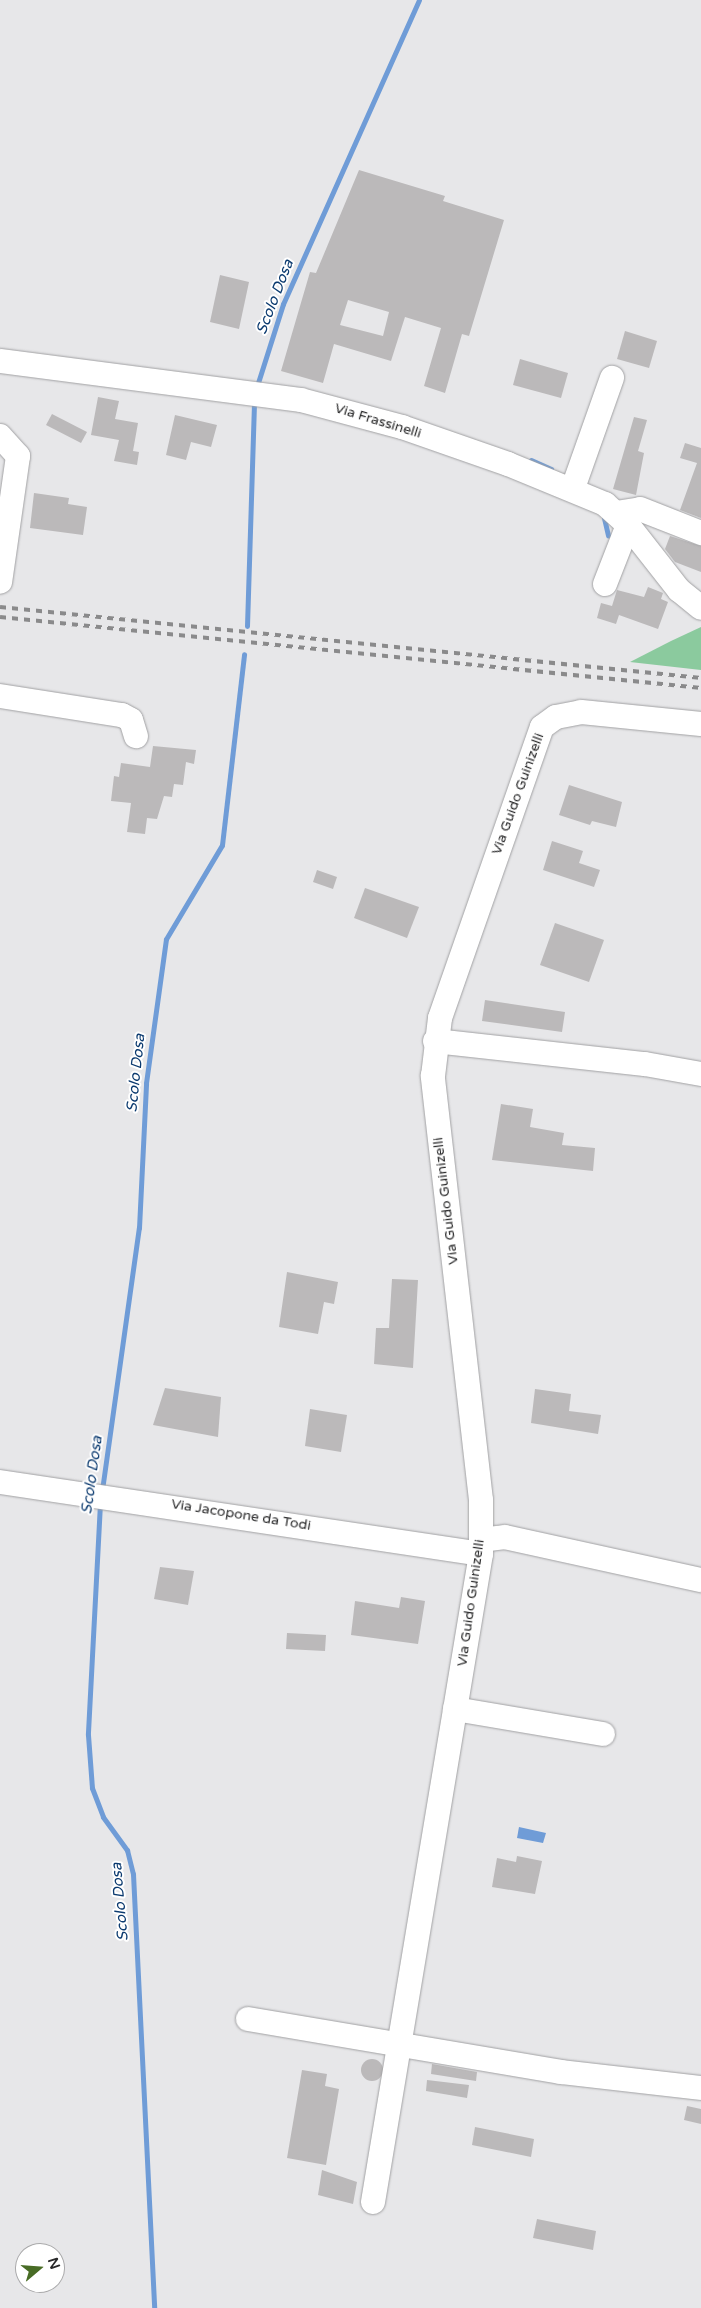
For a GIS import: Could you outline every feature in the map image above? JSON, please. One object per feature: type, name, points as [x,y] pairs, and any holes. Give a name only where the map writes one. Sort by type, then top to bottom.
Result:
[{"type":"street","name":"Via Frassinelli","points":[[0,361],[264,393],[402,427],[572,488],[622,519],[665,575],[701,608]]},
{"type":"street","points":[[572,488],[612,378]]},
{"type":"street","points":[[0,436],[18,456],[0,582]]},
{"type":"street","points":[[605,584],[622,519],[640,508],[701,533]]},
{"type":"street","points":[[0,696],[122,715],[130,720],[136,736]]},
{"type":"street","name":"Via Guido Guinizelli","points":[[373,2202],[396,2043],[455,1709],[481,1547],[481,1500],[434,1086],[435,1041],[459,956],[538,736],[548,722],[581,712],[701,724]]},
{"type":"street","points":[[435,1041],[646,1064],[701,1074]]},
{"type":"street","name":"Via Jacopone da Todi","points":[[0,1482],[481,1547],[505,1536],[701,1580]]},
{"type":"street","points":[[455,1709],[602,1734]]},
{"type":"street","points":[[248,2019],[561,2072],[701,2088]]},
{"type":"green space","points":[[701,627],[701,670],[630,662],[671,641]]},
{"type":"water","points":[[519,1827],[546,1833],[543,1843],[517,1838]]},
{"type":"building","points":[[359,170],[445,196],[443,201],[504,220],[469,336],[462,334],[445,393],[424,386],[441,328],[405,317],[391,361],[334,344],[323,383],[281,371],[310,272],[316,273]],"holes":[[[348,300],[389,312],[383,336],[340,325]]]},
{"type":"building","points":[[220,275],[249,282],[239,329],[210,322]]},
{"type":"building","points":[[625,331],[657,341],[649,368],[617,359]]},
{"type":"building","points":[[520,359],[568,373],[561,398],[513,385]]},
{"type":"building","points":[[98,397],[119,401],[115,419],[138,423],[133,451],[139,452],[137,465],[114,461],[119,440],[91,435]]},
{"type":"building","points":[[52,414],[87,432],[81,443],[46,425]]},
{"type":"building","points":[[175,415],[217,425],[211,447],[191,442],[186,460],[166,455]]},
{"type":"building","points":[[634,417],[647,420],[638,451],[644,453],[636,495],[613,489]]},
{"type":"building","points":[[685,443],[701,448],[701,518],[680,510],[697,463],[680,458]]},
{"type":"building","points":[[34,493],[69,498],[68,504],[87,507],[83,535],[30,528]]},
{"type":"building","points":[[670,536],[701,546],[701,572],[675,562],[665,549]]},
{"type":"building","points":[[648,587],[663,593],[661,599],[668,602],[658,629],[619,615],[616,624],[597,618],[601,603],[612,606],[617,590],[644,597]]},
{"type":"building","points":[[153,746],[196,750],[194,764],[186,762],[183,785],[174,784],[172,797],[164,796],[157,819],[147,818],[145,834],[127,832],[131,803],[111,801],[114,776],[119,777],[121,763],[150,767]]},
{"type":"building","points":[[569,785],[622,802],[616,827],[592,821],[590,825],[559,815]]},
{"type":"building","points":[[552,841],[583,851],[579,863],[600,870],[594,887],[543,870]]},
{"type":"building","points":[[317,870],[337,877],[333,889],[313,882]]},
{"type":"building","points":[[365,888],[419,907],[407,938],[354,918]]},
{"type":"building","points":[[555,923],[604,940],[589,982],[540,965]]},
{"type":"building","points":[[485,1000],[565,1012],[562,1032],[482,1021]]},
{"type":"building","points":[[501,1104],[533,1109],[530,1127],[564,1133],[562,1145],[595,1148],[593,1171],[492,1160]]},
{"type":"building","points":[[287,1272],[338,1282],[334,1304],[324,1302],[318,1334],[279,1327]]},
{"type":"building","points":[[392,1279],[418,1280],[413,1368],[374,1364],[376,1328],[389,1328]]},
{"type":"building","points":[[165,1388],[221,1397],[218,1437],[153,1425]]},
{"type":"building","points":[[535,1389],[571,1394],[569,1411],[601,1415],[598,1434],[531,1423]]},
{"type":"building","points":[[310,1409],[347,1415],[341,1452],[305,1446]]},
{"type":"building","points":[[160,1567],[194,1571],[188,1605],[154,1599]]},
{"type":"building","points":[[401,1597],[425,1601],[418,1644],[351,1635],[355,1601],[399,1608]]},
{"type":"building","points":[[287,1633],[326,1635],[325,1651],[286,1649]]},
{"type":"building","points":[[517,1856],[542,1861],[535,1894],[492,1887],[497,1858],[516,1862]]},
{"type":"building","points":[[372,2059],[380,2062],[383,2070],[380,2078],[372,2081],[364,2078],[361,2070],[364,2062]]},
{"type":"building","points":[[432,2064],[477,2072],[476,2081],[431,2074]]},
{"type":"building","points":[[302,2070],[327,2074],[325,2086],[339,2089],[326,2165],[287,2158]]},
{"type":"building","points":[[427,2080],[469,2085],[467,2098],[426,2091]]},
{"type":"building","points":[[687,2106],[701,2109],[701,2124],[684,2120]]},
{"type":"building","points":[[475,2127],[534,2139],[531,2157],[472,2145]]},
{"type":"building","points":[[322,2170],[357,2182],[353,2204],[318,2195]]},
{"type":"building","points":[[537,2219],[596,2231],[593,2250],[533,2238]]},
{"type":"waterway","name":"Scolo Dosa","points":[[256,389],[283,304],[419,0]]},
{"type":"waterway","name":"Scolo Dosa","points":[[247,626],[254,400]]},
{"type":"waterway","points":[[531,460],[551,469]]},
{"type":"waterway","points":[[604,518],[608,536]]},
{"type":"waterway","name":"Scolo Dosa","points":[[102,1490],[139,1228],[146,1083],[166,939],[222,845],[244,654]]},
{"type":"waterway","name":"Scolo Dosa","points":[[100,1503],[88,1735],[92,1788],[103,1817],[127,1850],[133,1874],[154,2308]]},
{"type":"railway","points":[[0,607],[701,678]]},
{"type":"railway","points":[[0,617],[701,688]]}]
